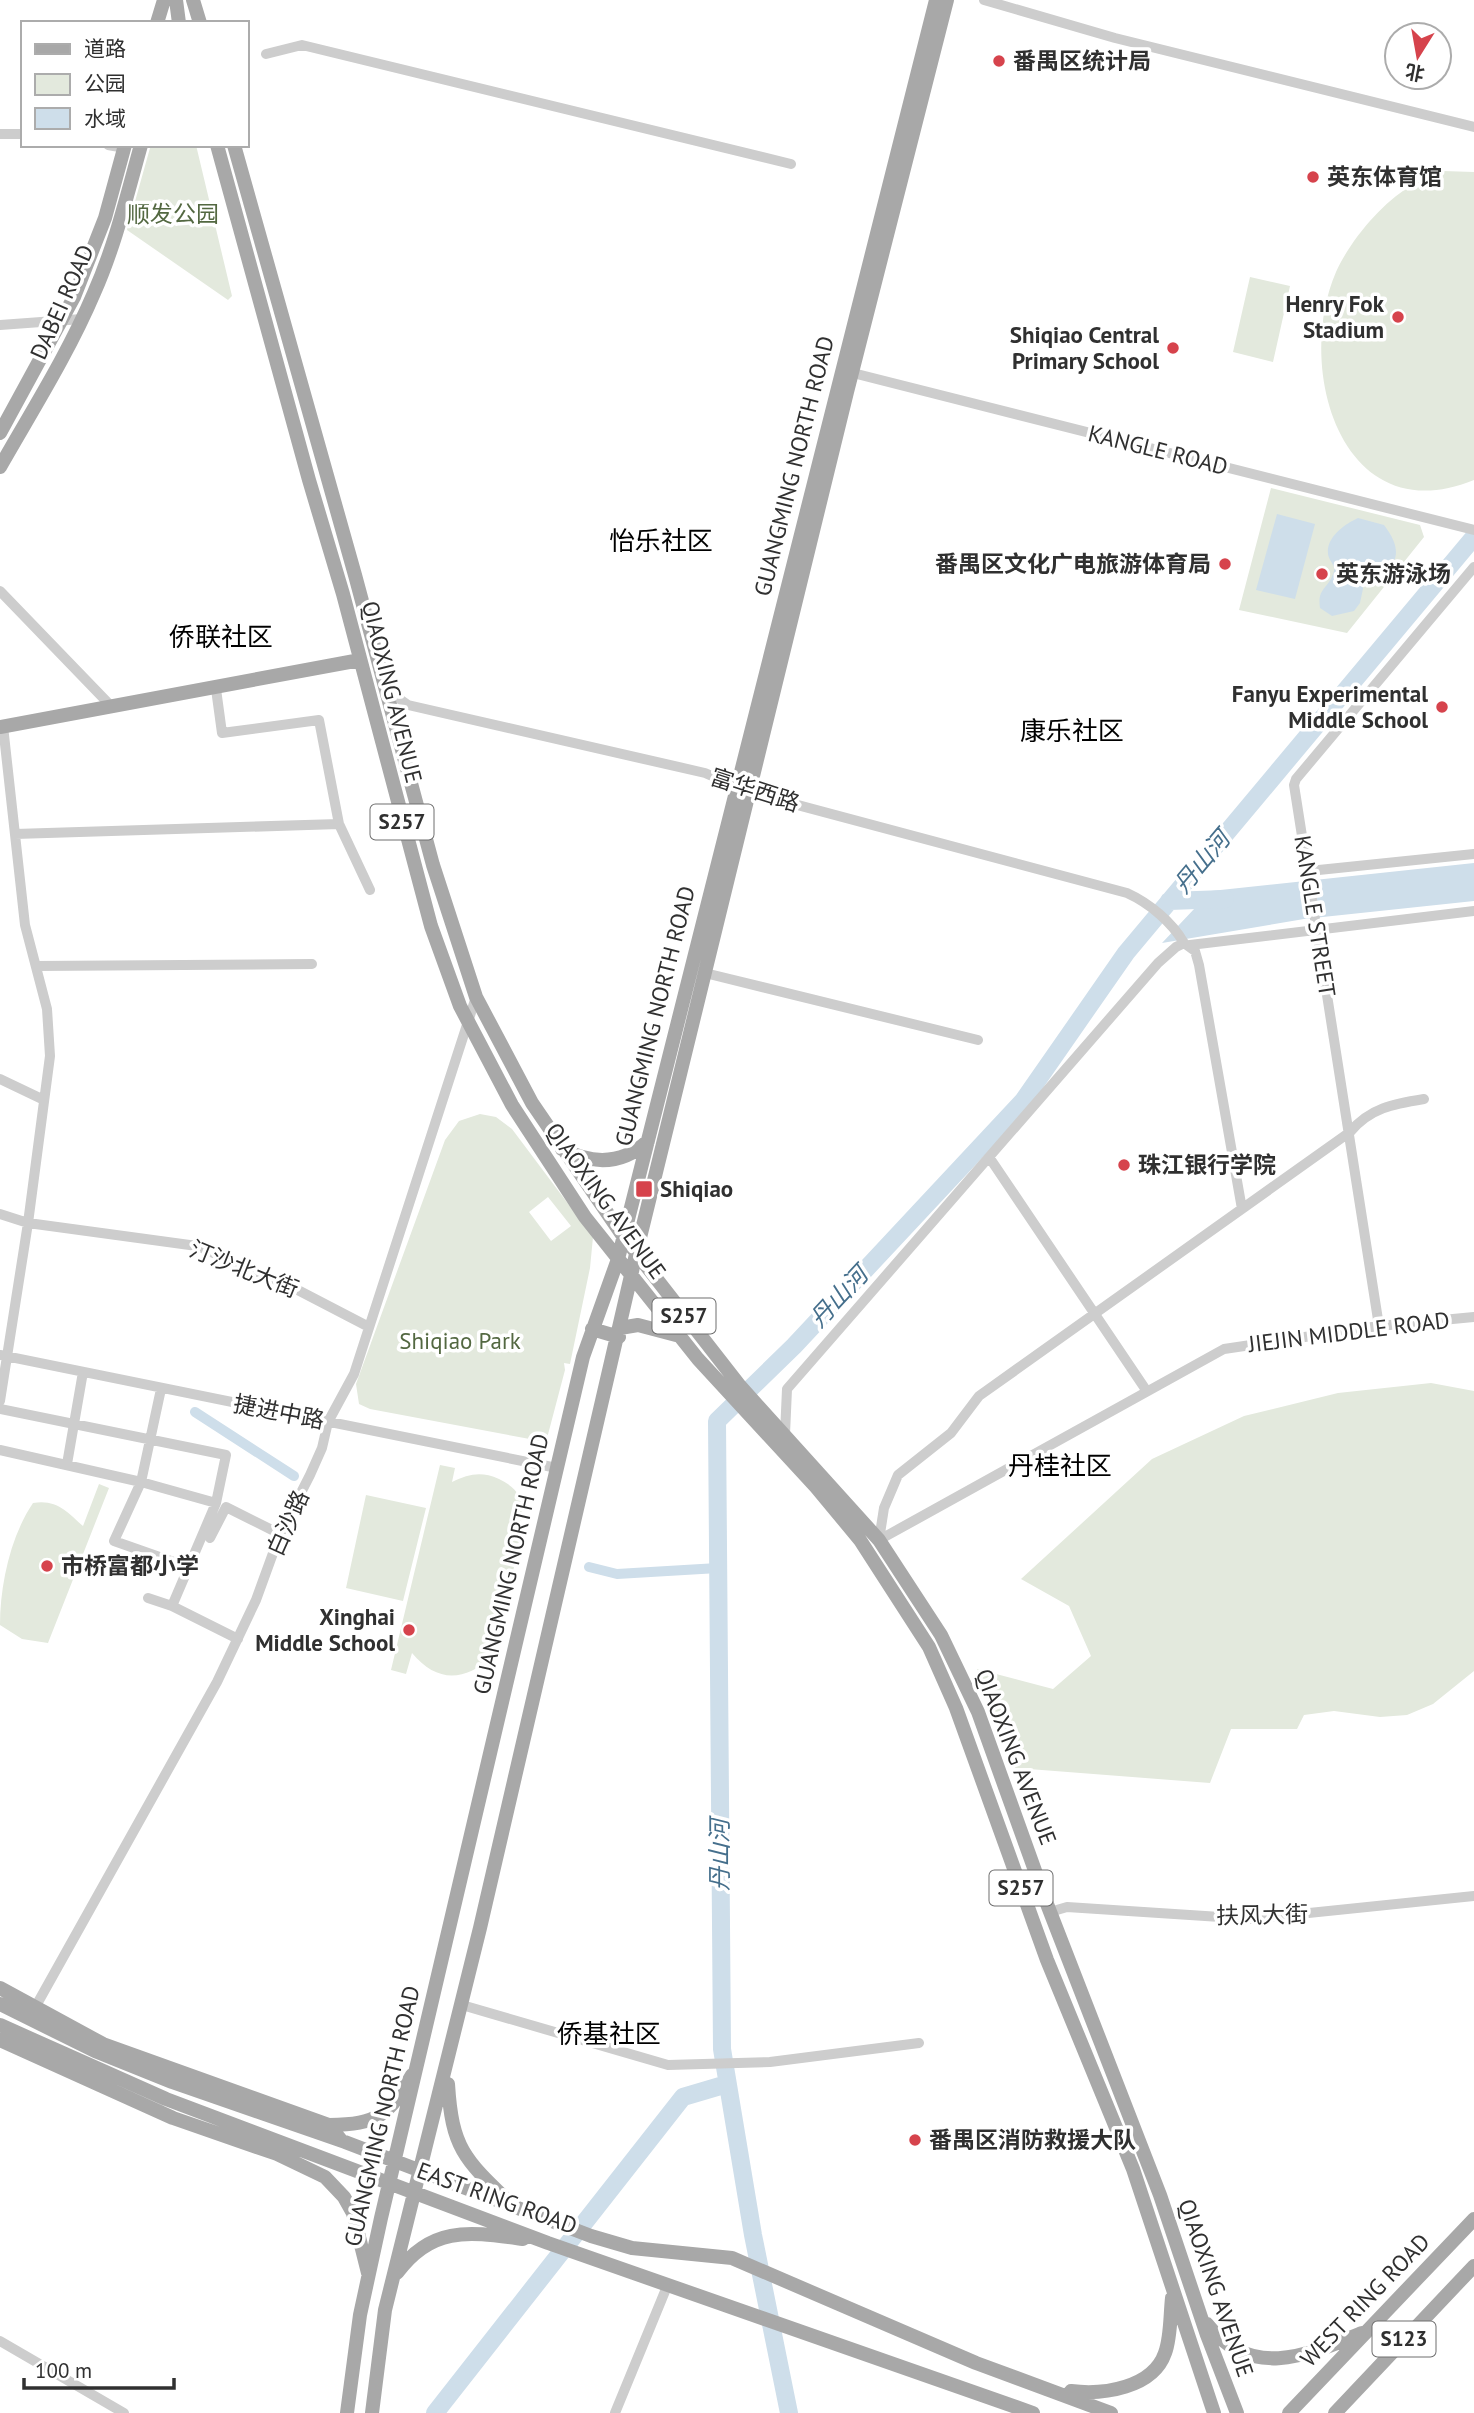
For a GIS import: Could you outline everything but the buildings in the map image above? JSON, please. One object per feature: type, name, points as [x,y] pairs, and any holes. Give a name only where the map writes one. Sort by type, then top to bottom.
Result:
[{"type":"main road","points":[[158,21],[164,0]]},
{"type":"main road","points":[[176,0],[179,21]]},
{"type":"main road","points":[[190,21],[192,0]]},
{"type":"main road","points":[[192,0],[199,21]]},
{"type":"main road","name":"GUANGMING NORTH ROAD","points":[[347,2413],[353,2357],[390,2183],[583,1357],[618,1259],[742,789],[847,372],[936,0]]},
{"type":"main road","name":"GUANGMING NORTH ROAD","points":[[847,372],[947,0]]},
{"type":"main road","name":"DABEI ROAD","points":[[0,433],[64,320],[105,218],[125,147]]},
{"type":"main road","name":"DABEI ROAD","points":[[0,467],[61,364],[82,319],[111,248],[140,147]]},
{"type":"main road","name":"QIAOXING AVENUE","points":[[218,147],[431,926],[467,1021],[523,1123],[618,1259],[678,1336],[727,1381]]},
{"type":"main road","name":"QIAOXING AVENUE","points":[[235,147],[433,865],[476,997],[520,1083],[561,1148],[727,1381]]},
{"type":"main road","points":[[1,727],[360,660],[384,688]]},
{"type":"main road","name":"GUANGMING NORTH ROAD","points":[[372,2413],[376,2360],[392,2280],[447,2068],[636,1255],[705,972],[742,789]]},
{"type":"main road","points":[[561,1148],[583,1158],[609,1160],[627,1156],[648,1141]]},
{"type":"main road","points":[[593,1329],[619,1333],[638,1325],[678,1336]]},
{"type":"main road","name":"S257","points":[[727,1381],[749,1406]]},
{"type":"main road","name":"QIAOXING AVENUE","points":[[749,1406],[785,1434],[879,1539],[927,1610],[962,1676],[1160,2195],[1237,2413]]},
{"type":"main road","name":"QIAOXING AVENUE","points":[[749,1406],[860,1540],[929,1647],[956,1708],[1047,1960],[1133,2169],[1214,2413]]},
{"type":"main road","points":[[0,1988],[32,2012],[103,2044],[329,2124],[365,2122],[386,2113],[420,2062]]},
{"type":"main road","name":"EAST RING ROAD","points":[[0,2004],[32,2012],[172,2082],[342,2141],[591,2236],[632,2248],[732,2258],[777,2275],[822,2299],[975,2363],[1042,2387]]},
{"type":"main road","name":"EAST RING ROAD","points":[[0,2025],[154,2094],[548,2243],[668,2284],[747,2315],[1033,2413]]},
{"type":"main road","points":[[0,2040],[173,2118],[281,2157],[325,2177],[344,2197],[353,2213],[369,2277]]},
{"type":"main road","points":[[447,2068],[449,2114],[456,2140],[488,2182],[515,2207]]},
{"type":"main road","points":[[229,2122],[281,2157]]},
{"type":"main road","points":[[329,2124],[342,2141]]},
{"type":"main road","name":"WEST RING ROAD","points":[[1289,2413],[1474,2219]]},
{"type":"main road","points":[[392,2280],[416,2250],[437,2239],[488,2233],[548,2243]]},
{"type":"main road","name":"S123","points":[[1335,2413],[1474,2266]]},
{"type":"main road","points":[[1042,2387],[1093,2394],[1115,2390],[1155,2372],[1166,2353],[1172,2293]]},
{"type":"main road","points":[[1202,2317],[1220,2340],[1256,2359],[1297,2356],[1367,2331]]},
{"type":"main road","points":[[1042,2387],[1111,2413]]},
{"type":"street","points":[[984,0],[1115,38],[1474,127]]},
{"type":"street","points":[[266,54],[302,45],[791,164]]},
{"type":"street","points":[[0,134],[21,134]]},
{"type":"street","points":[[0,325],[82,319]]},
{"type":"street","name":"KANGLE ROAD","points":[[847,372],[1474,530]]},
{"type":"street","name":"KANGLE STREET","points":[[1379,1326],[1294,789],[1296,779],[1474,567]]},
{"type":"street","points":[[0,591],[111,706]]},
{"type":"street","name":"富华西路","points":[[384,688],[408,705],[705,773],[742,789],[1127,893],[1143,900],[1187,944]]},
{"type":"street","points":[[216,689],[222,733],[319,720],[340,824],[370,890]]},
{"type":"street","points":[[0,1401],[4,1356],[28,1223],[50,1056],[47,1009],[25,925],[1,727]]},
{"type":"street","points":[[15,834],[340,824]]},
{"type":"street","points":[[1309,871],[1474,854]]},
{"type":"street","points":[[785,1434],[787,1389],[1158,963],[1176,947],[1317,926],[1474,911]]},
{"type":"street","points":[[1187,944],[1195,951],[1203,987],[1242,1209]]},
{"type":"street","points":[[36,966],[312,964]]},
{"type":"street","points":[[705,972],[978,1040]]},
{"type":"street","name":"白沙路","points":[[32,2012],[110,1878],[238,1639],[280,1534],[310,1475],[328,1422],[354,1374],[476,997]]},
{"type":"street","points":[[0,1079],[44,1100]]},
{"type":"street","points":[[879,1539],[884,1508],[898,1475],[951,1433],[979,1396],[1350,1132],[1363,1117],[1388,1105],[1423,1100]]},
{"type":"street","points":[[989,1157],[1146,1390]]},
{"type":"street","name":"汀沙北大街","points":[[0,1213],[28,1223],[197,1246],[292,1287],[369,1327]]},
{"type":"street","name":"JIEJIN MIDDLE ROAD","points":[[879,1539],[1224,1349],[1379,1326],[1474,1317]]},
{"type":"street","name":"捷进中路","points":[[4,1356],[557,1468]]},
{"type":"street","points":[[66,1464],[83,1372]]},
{"type":"street","points":[[161,1388],[141,1482],[114,1541],[188,1567]]},
{"type":"street","points":[[0,1409],[226,1455],[216,1503],[172,1606]]},
{"type":"street","points":[[0,1450],[141,1482],[216,1503]]},
{"type":"street","points":[[210,1538],[226,1507],[280,1534]]},
{"type":"street","points":[[148,1598],[172,1606],[238,1639]]},
{"type":"street","name":"扶风大街","points":[[1050,1912],[1067,1907],[1251,1919],[1474,1896]]},
{"type":"street","points":[[462,2005],[668,2065],[770,2062],[919,2043]]},
{"type":"street","points":[[615,2413],[668,2284]]},
{"type":"street","points":[[0,2341],[124,2413]]},
{"type":"green space","name":"顺发公园","points":[[196,147],[232,296],[228,300],[127,230],[150,148]]},
{"type":"green space","name":"Henry Fok Stadium","points":[[1443,171],[1474,172],[1474,480],[1428,491],[1391,484],[1361,463],[1340,433],[1326,395],[1321,353],[1324,311],[1336,272],[1349,248],[1367,224],[1398,194]]},
{"type":"green space","points":[[1250,277],[1290,286],[1273,362],[1233,352]]},
{"type":"green space","name":"英东游泳场","points":[[1271,488],[1420,525],[1424,537],[1347,633],[1239,610]]},
{"type":"green space","name":"Shiqiao Park","points":[[480,1114],[496,1117],[512,1129],[593,1237],[590,1268],[570,1364],[564,1363],[565,1370],[546,1442],[370,1409],[359,1404],[356,1384],[445,1140],[459,1121]],"holes":[[[548,1197],[571,1226],[551,1241],[529,1212]]]},
{"type":"green space","points":[[1431,1383],[1474,1391],[1474,1671],[1433,1704],[1407,1715],[1380,1717],[1334,1711],[1304,1715],[1297,1729],[1231,1729],[1210,1783],[1015,1768],[977,1669],[1053,1689],[1091,1656],[1069,1606],[1021,1579],[1152,1459],[1244,1416],[1338,1393]]},
{"type":"green space","points":[[440,1465],[455,1468],[452,1482],[481,1474],[502,1481],[515,1491],[522,1508],[518,1549],[492,1656],[471,1671],[450,1676],[431,1670],[412,1653],[406,1674],[391,1670]]},
{"type":"green space","points":[[99,1484],[109,1488],[48,1643],[22,1639],[0,1625],[8,1562],[25,1516],[33,1503],[49,1503],[61,1508],[83,1526]]},
{"type":"green space","points":[[366,1495],[426,1508],[403,1601],[346,1588]]},
{"type":"water","points":[[1277,514],[1315,524],[1295,599],[1256,590]]},
{"type":"water","points":[[1358,518],[1384,525],[1395,545],[1396,553],[1390,567],[1364,584],[1360,603],[1354,611],[1332,616],[1320,608],[1319,601],[1321,592],[1334,571],[1328,548],[1337,532]]},
{"type":"water","points":[[1474,863],[1474,901],[1304,919],[1162,943],[1211,891]]},
{"type":"waterway","name":"丹山河","points":[[789,2413],[753,2235],[722,2049],[717,1421],[794,1346],[1023,1101],[1126,953],[1474,537]]},
{"type":"waterway","points":[[1169,901],[1225,899]]},
{"type":"waterway","points":[[195,1412],[294,1476]]},
{"type":"waterway","points":[[589,1567],[617,1574],[718,1568]]},
{"type":"waterway","points":[[435,2413],[683,2097],[727,2084]]},
{"type":"place","name":"番禺区统计局","points":[[999,61]]},
{"type":"place","name":"英东体育馆","points":[[1313,177]]},
{"type":"place","name":"Henry Fok Stadium","points":[[1398,317]]},
{"type":"place","name":"Shiqiao Central Primary School","points":[[1173,348]]},
{"type":"place","name":"番禺区文化广电旅游体育局","points":[[1225,564]]},
{"type":"place","name":"英东游泳场","points":[[1322,574]]},
{"type":"place","name":"Fanyu Experimental Middle School","points":[[1442,707]]},
{"type":"place","name":"珠江银行学院","points":[[1124,1165]]},
{"type":"place","name":"Shiqiao","points":[[644,1189]]},
{"type":"place","name":"市桥富都小学","points":[[47,1566]]},
{"type":"place","name":"Xinghai Middle School","points":[[409,1630]]},
{"type":"place","name":"番禺区消防救援大队","points":[[915,2140]]},
{"type":"district","name":"怡乐社区","points":[[661,541]]},
{"type":"district","name":"侨联社区","points":[[221,637]]},
{"type":"district","name":"康乐社区","points":[[1072,731]]},
{"type":"district","name":"丹桂社区","points":[[1060,1466]]},
{"type":"district","name":"侨基社区","points":[[609,2034]]}]
